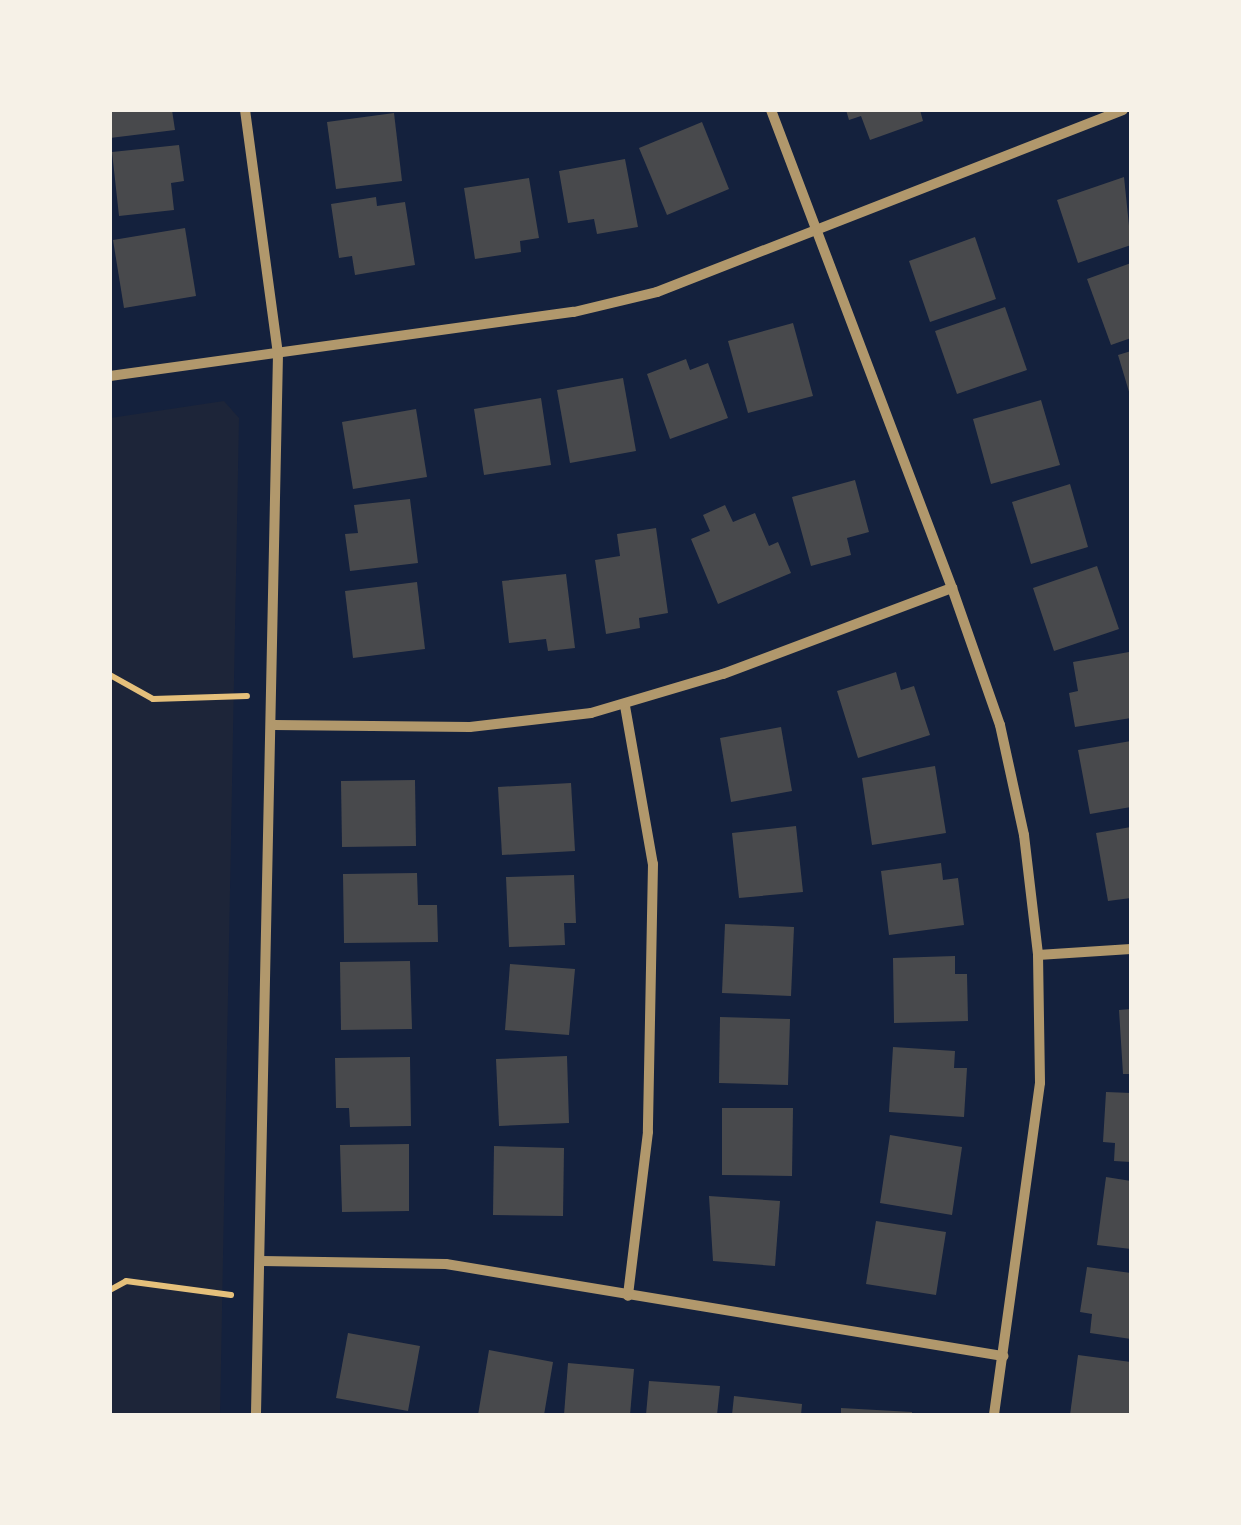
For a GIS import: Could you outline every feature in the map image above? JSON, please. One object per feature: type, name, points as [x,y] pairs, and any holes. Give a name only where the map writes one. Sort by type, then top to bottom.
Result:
[{"type":"street","points":[[245,110],[278,354],[274,725],[256,1415]]},
{"type":"street","points":[[771,110],[1000,725],[1024,835],[1038,955],[1040,1084],[994,1415]]},
{"type":"street","points":[[110,376],[574,312],[657,292],[1123,110]]},
{"type":"street","points":[[274,725],[470,727],[625,706],[952,588]]},
{"type":"street","points":[[625,706],[653,864],[648,1132],[628,1296]]},
{"type":"street","points":[[1038,955],[1131,949]]},
{"type":"street","points":[[262,1261],[446,1264],[1003,1356]]},
{"type":"path","points":[[110,675],[153,698],[247,696]]},
{"type":"path","points":[[110,1290],[126,1281],[231,1295]]},
{"type":"shaded area","points":[[224,401],[239,418],[220,1415],[110,1415],[110,418]]},
{"type":"building","points":[[110,110],[172,110],[175,130],[110,138]]},
{"type":"building","points":[[846,110],[920,110],[923,121],[870,140],[861,116],[849,120]]},
{"type":"building","points":[[394,113],[402,181],[336,189],[327,122]]},
{"type":"building","points":[[702,122],[729,189],[667,215],[639,148]]},
{"type":"building","points":[[179,145],[184,181],[171,183],[174,210],[119,216],[112,152]]},
{"type":"building","points":[[625,159],[638,227],[597,234],[594,219],[568,223],[559,171]]},
{"type":"building","points":[[1124,177],[1131,245],[1078,263],[1057,200]]},
{"type":"building","points":[[529,178],[539,238],[520,241],[521,252],[475,259],[464,188]]},
{"type":"building","points":[[376,197],[377,206],[405,202],[415,265],[355,275],[352,256],[339,258],[331,204]]},
{"type":"building","points":[[185,228],[196,296],[124,308],[113,240]]},
{"type":"building","points":[[975,237],[996,299],[930,322],[909,261]]},
{"type":"building","points":[[1131,263],[1131,338],[1111,345],[1087,279]]},
{"type":"building","points":[[1005,307],[1027,370],[957,394],[935,331]]},
{"type":"building","points":[[793,323],[813,396],[748,413],[728,341]]},
{"type":"building","points":[[1131,351],[1131,395],[1130,395],[1118,355]]},
{"type":"building","points":[[686,359],[690,370],[708,363],[728,418],[670,439],[647,374]]},
{"type":"building","points":[[623,378],[636,451],[570,463],[557,390]]},
{"type":"building","points":[[541,398],[551,465],[484,475],[474,409]]},
{"type":"building","points":[[1041,400],[1060,465],[991,484],[973,419]]},
{"type":"building","points":[[416,409],[427,477],[353,489],[342,422]]},
{"type":"building","points":[[855,480],[869,532],[847,538],[851,555],[811,566],[792,497]]},
{"type":"building","points":[[1070,484],[1088,547],[1031,564],[1012,502]]},
{"type":"building","points":[[410,499],[418,563],[350,571],[345,534],[358,533],[354,505]]},
{"type":"building","points":[[725,505],[733,522],[755,513],[769,546],[778,542],[791,573],[718,604],[691,539],[710,531],[703,515]]},
{"type":"building","points":[[656,528],[668,613],[639,618],[640,628],[606,634],[595,560],[620,556],[617,534]]},
{"type":"building","points":[[1097,566],[1119,629],[1054,651],[1033,588]]},
{"type":"building","points":[[566,574],[575,648],[548,651],[546,639],[509,643],[502,581]]},
{"type":"building","points":[[417,582],[425,649],[353,658],[345,591]]},
{"type":"building","points":[[1129,652],[1131,718],[1075,727],[1069,693],[1078,691],[1073,662]]},
{"type":"building","points":[[896,672],[901,690],[914,686],[930,735],[858,758],[837,691]]},
{"type":"building","points":[[781,727],[792,791],[731,802],[720,738]]},
{"type":"building","points":[[1131,741],[1131,807],[1090,814],[1078,750]]},
{"type":"building","points":[[935,766],[946,833],[872,845],[862,778]]},
{"type":"building","points":[[415,780],[416,846],[342,847],[341,781]]},
{"type":"building","points":[[571,783],[575,851],[502,855],[498,787]]},
{"type":"building","points":[[796,826],[803,892],[739,898],[732,833]]},
{"type":"building","points":[[1131,827],[1131,898],[1108,901],[1096,833]]},
{"type":"building","points":[[941,863],[943,880],[958,878],[964,925],[889,935],[881,871]]},
{"type":"building","points":[[417,873],[418,905],[437,905],[438,942],[344,943],[343,874]]},
{"type":"building","points":[[574,875],[576,923],[564,923],[565,945],[509,947],[506,877]]},
{"type":"building","points":[[725,924],[794,927],[791,996],[722,993]]},
{"type":"building","points":[[955,956],[955,974],[967,974],[968,1021],[894,1023],[893,958]]},
{"type":"building","points":[[410,961],[412,1029],[341,1030],[340,962]]},
{"type":"building","points":[[510,964],[575,969],[569,1035],[505,1030]]},
{"type":"building","points":[[1131,1009],[1131,1074],[1123,1074],[1119,1010]]},
{"type":"building","points":[[720,1017],[790,1019],[788,1085],[719,1083]]},
{"type":"building","points":[[893,1047],[955,1051],[954,1068],[967,1068],[964,1117],[889,1112]]},
{"type":"building","points":[[567,1056],[569,1123],[499,1126],[496,1059]]},
{"type":"building","points":[[410,1057],[411,1126],[350,1127],[349,1108],[336,1108],[335,1058]]},
{"type":"building","points":[[1106,1092],[1131,1093],[1131,1162],[1114,1161],[1115,1143],[1103,1142]]},
{"type":"building","points":[[722,1108],[793,1108],[792,1176],[722,1175]]},
{"type":"building","points":[[890,1135],[962,1147],[952,1215],[880,1203]]},
{"type":"building","points":[[409,1144],[409,1211],[342,1212],[340,1145]]},
{"type":"building","points":[[494,1146],[564,1148],[563,1216],[493,1215]]},
{"type":"building","points":[[1106,1177],[1131,1181],[1131,1249],[1097,1245]]},
{"type":"building","points":[[709,1196],[780,1201],[775,1266],[713,1261]]},
{"type":"building","points":[[876,1221],[946,1232],[936,1295],[866,1284]]},
{"type":"building","points":[[1087,1267],[1131,1273],[1131,1339],[1090,1333],[1092,1314],[1080,1312]]},
{"type":"building","points":[[348,1333],[420,1346],[408,1411],[336,1398]]},
{"type":"building","points":[[489,1350],[553,1362],[544,1415],[478,1415]]},
{"type":"building","points":[[1078,1355],[1131,1362],[1131,1415],[1070,1415]]},
{"type":"building","points":[[568,1363],[634,1369],[630,1415],[564,1415]]},
{"type":"building","points":[[649,1381],[720,1386],[717,1415],[646,1415]]},
{"type":"building","points":[[734,1396],[802,1404],[801,1415],[732,1415]]},
{"type":"building","points":[[841,1408],[912,1412],[912,1415],[841,1415]]}]
